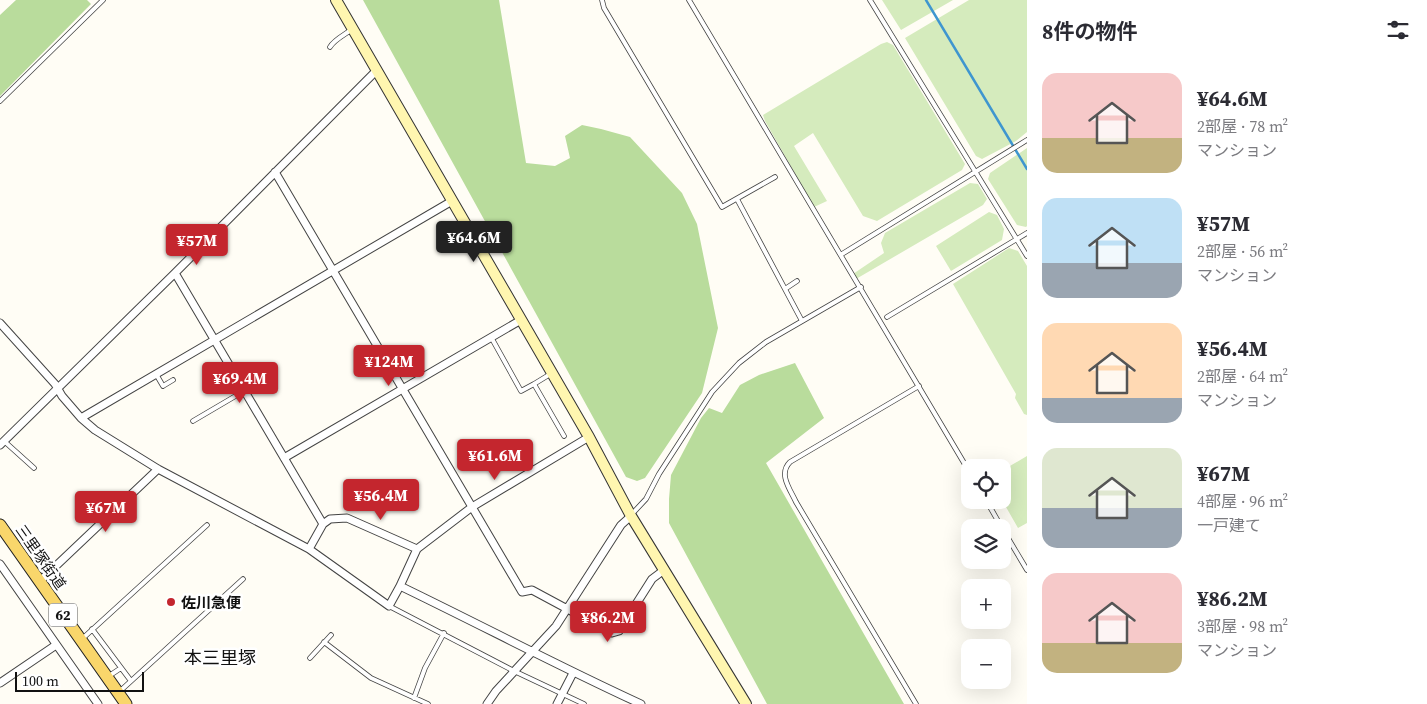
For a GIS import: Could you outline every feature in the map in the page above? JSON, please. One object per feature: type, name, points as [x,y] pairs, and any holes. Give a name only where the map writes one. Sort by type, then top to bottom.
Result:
[{"type":"main road","name":"三里塚街道","points":[[0,525],[126,704]]},
{"type":"street","points":[[336,0],[589,437],[631,516],[746,704]]},
{"type":"street","points":[[2,443],[377,70]]},
{"type":"street","points":[[276,172],[522,592],[532,590],[612,633],[616,633],[652,579],[664,570]]},
{"type":"street","points":[[81,418],[452,201]]},
{"type":"street","points":[[175,273],[323,524]]},
{"type":"street","points":[[284,458],[521,320]]},
{"type":"street","points":[[0,322],[55,384],[81,418],[95,430],[158,469],[309,549],[390,606],[417,549],[472,507],[589,437]]},
{"type":"street","points":[[40,581],[158,469]]},
{"type":"street","points":[[487,704],[514,671],[553,630],[621,525],[631,516]]},
{"type":"street","points":[[309,549],[323,524],[330,519],[347,518],[417,549]]},
{"type":"street","points":[[0,564],[98,704]]},
{"type":"street","points":[[400,586],[573,673],[641,704]]},
{"type":"street","points":[[0,683],[56,645]]},
{"type":"street","points":[[557,704],[573,673]]},
{"type":"lane","points":[[0,101],[103,0]]},
{"type":"lane","points":[[602,0],[604,8],[722,207],[775,177]]},
{"type":"lane","points":[[689,0],[842,254],[962,459]]},
{"type":"lane","points":[[870,0],[954,134],[1027,256]]},
{"type":"lane","points":[[330,48],[330,45],[353,29]]},
{"type":"lane","points":[[842,254],[1027,140]]},
{"type":"lane","points":[[737,199],[802,322]]},
{"type":"lane","points":[[887,317],[1027,233]]},
{"type":"lane","points":[[785,289],[797,281]]},
{"type":"lane","points":[[631,516],[646,499],[659,474],[712,392],[746,356],[766,342],[861,287]]},
{"type":"lane","points":[[491,337],[522,391],[552,373]]},
{"type":"lane","points":[[156,374],[163,386],[173,380]]},
{"type":"lane","points":[[534,384],[564,436]]},
{"type":"lane","points":[[916,704],[796,502],[784,477],[784,470],[790,462],[919,386]]},
{"type":"lane","points":[[193,421],[244,391]]},
{"type":"lane","points":[[2,443],[34,468]]},
{"type":"lane","points":[[80,640],[207,525]]},
{"type":"lane","points":[[1011,543],[1027,570]]},
{"type":"lane","points":[[118,693],[243,579]]},
{"type":"lane","points":[[390,606],[514,671],[584,704]]},
{"type":"lane","points":[[92,629],[132,681]]},
{"type":"lane","points":[[414,698],[425,668],[444,633]]},
{"type":"lane","points":[[310,658],[331,635]]},
{"type":"lane","points":[[324,642],[371,678],[428,704]]},
{"type":"lane","points":[[108,678],[121,668]]},
{"type":"green space","points":[[16,0],[87,0],[91,4],[0,96],[0,15]]},
{"type":"green space","points":[[363,0],[499,0],[526,163],[555,166],[570,158],[565,136],[582,125],[630,137],[682,193],[697,224],[718,328],[702,393],[645,478],[637,481],[626,477]]},
{"type":"green space","points":[[882,0],[953,0],[901,30]]},
{"type":"green space","points":[[969,0],[1027,0],[1027,132],[1016,141],[982,159],[976,156],[905,38]]},
{"type":"green space","points":[[887,42],[893,45],[965,164],[962,170],[877,221],[863,216],[813,133],[794,146],[827,201],[814,207],[763,115]]},
{"type":"green space","points":[[1027,148],[1026,227],[1017,225],[988,179],[990,173]]},
{"type":"green space","points":[[970,183],[978,184],[987,199],[983,205],[856,279],[853,274],[884,253],[881,243],[885,233]]},
{"type":"green space","points":[[989,212],[997,215],[1004,229],[1002,240],[951,271],[936,246]]},
{"type":"green space","points":[[1009,248],[1018,251],[1027,266],[1027,415],[1024,414],[1015,398],[1016,394],[953,284]]},
{"type":"green space","points":[[795,363],[824,418],[766,463],[904,704],[767,704],[669,523],[671,475],[701,418],[709,408],[722,413],[740,385],[759,375]]},
{"type":"green space","points":[[1027,456],[1027,523],[1018,528],[1007,509],[1011,509],[1011,465]]},
{"type":"waterway","points":[[926,0],[1027,169]]},
{"type":"place","name":"佐川急便","points":[[171,602]]},
{"type":"district","name":"本三里塚","points":[[220,657]]}]
